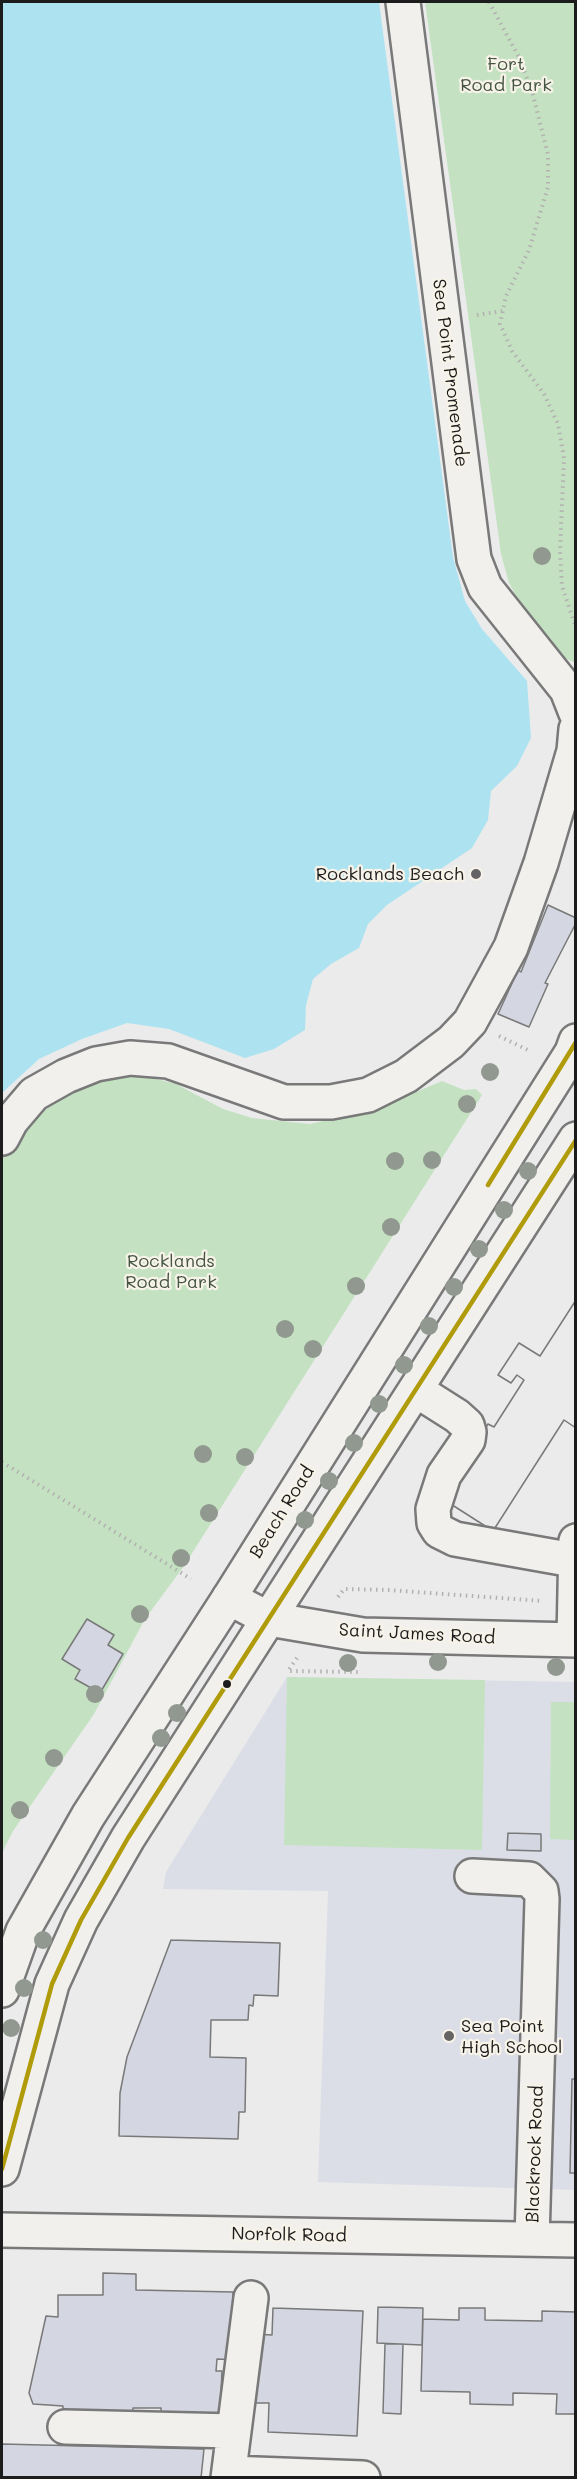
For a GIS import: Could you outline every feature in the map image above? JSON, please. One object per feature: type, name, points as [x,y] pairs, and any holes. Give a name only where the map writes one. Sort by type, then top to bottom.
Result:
[{"type":"street","name":"Sea Point Promenade","points":[[403,2],[474,559],[484,587],[567,690],[576,713]]},
{"type":"street","points":[[2,1138],[11,1121],[34,1094],[66,1076],[96,1064],[130,1058],[168,1061],[284,1102],[331,1102],[368,1095],[406,1076],[451,1042],[470,1022],[511,947],[541,863],[574,751],[576,729]]},
{"type":"street","name":"Beach Road","points":[[2,1990],[23,1931],[88,1816],[229,1598],[572,1052],[576,1041]]},
{"type":"street","points":[[2,2169],[52,1984],[81,1920],[128,1838],[576,1139]]},
{"type":"street","points":[[416,1390],[457,1416],[467,1425],[469,1432],[468,1440],[444,1475],[433,1509],[434,1523],[440,1532],[455,1539],[574,1550],[575,1640]]},
{"type":"street","name":"Saint James Road","points":[[229,1598],[269,1619],[363,1635],[575,1640]]},
{"type":"street","points":[[88,1816],[128,1838]]},
{"type":"street","name":"Blackrock Road","points":[[472,1876],[530,1879],[541,1891],[532,2239]]},
{"type":"street","name":"Norfolk Road","points":[[2,2230],[576,2240]]},
{"type":"street","points":[[251,2298],[228,2475],[363,2478]]},
{"type":"street","points":[[65,2427],[234,2431]]},
{"type":"path","points":[[489,2],[520,59],[533,95],[548,154],[548,187],[529,250],[506,296],[500,324],[512,351],[544,394],[558,424],[564,458],[560,551],[562,586],[576,628]]},
{"type":"path","points":[[2,1462],[191,1579]]},
{"type":"path","points":[[316,1626],[344,1589],[574,1602]]},
{"type":"shaded area","name":"Sea Point High School","points":[[287,1677],[575,1682],[575,2190],[318,2182],[328,1891],[163,1889],[166,1872]]},
{"type":"green space","name":"Fort Road Park","points":[[425,2],[575,2],[575,663],[555,653],[521,605],[509,583],[501,554]]},
{"type":"green space","name":"Rocklands Road Park","points":[[137,1074],[176,1084],[223,1109],[252,1118],[310,1124],[374,1110],[442,1081],[464,1090],[476,1089],[482,1095],[184,1566],[145,1619],[94,1714],[13,1831],[2,1853],[2,1153],[42,1103],[106,1076]]},
{"type":"green space","points":[[287,1677],[485,1680],[482,1850],[284,1845]]},
{"type":"green space","points":[[551,1702],[575,1702],[575,1840],[550,1839]]},
{"type":"water","points":[[2,2],[379,2],[453,557],[465,601],[482,629],[527,681],[531,738],[517,766],[491,791],[488,820],[472,848],[387,905],[368,924],[359,948],[331,964],[313,979],[306,1005],[305,1030],[274,1049],[245,1058],[169,1029],[127,1023],[82,1039],[39,1059],[2,1093]]},
{"type":"building","points":[[548,905],[576,918],[576,923],[545,983],[548,984],[529,1027],[498,1014],[518,970],[521,972]]},
{"type":"building","points":[[576,1300],[576,1428],[564,1420],[493,1531],[446,1501],[450,1484],[488,1424],[494,1427],[524,1380],[517,1375],[511,1383],[498,1375],[519,1343],[540,1356]]},
{"type":"building","points":[[576,1300],[576,1428],[564,1420],[493,1531],[446,1501],[450,1484],[488,1424],[494,1427],[524,1380],[517,1375],[511,1383],[498,1375],[519,1343],[540,1356]]},
{"type":"building","points":[[87,1619],[114,1635],[108,1645],[123,1654],[100,1693],[75,1679],[80,1670],[62,1659]]},
{"type":"building","points":[[508,1833],[541,1834],[541,1851],[507,1850]]},
{"type":"building","points":[[171,1940],[280,1943],[278,1996],[254,1995],[253,2006],[249,2005],[248,2020],[211,2020],[210,2057],[246,2058],[245,2112],[239,2112],[238,2139],[119,2136],[120,2093],[127,2057]]},
{"type":"building","points":[[572,2079],[576,2079],[576,2173],[570,2173]]},
{"type":"building","points":[[103,2273],[136,2274],[136,2290],[233,2292],[233,2300],[241,2301],[239,2360],[217,2359],[216,2371],[222,2371],[220,2416],[161,2415],[161,2408],[133,2408],[132,2414],[63,2413],[63,2406],[33,2404],[29,2393],[46,2316],[58,2317],[58,2295],[103,2295]]},
{"type":"building","points":[[378,2307],[423,2308],[422,2345],[377,2343]]},
{"type":"building","points":[[273,2308],[363,2311],[357,2436],[268,2432],[269,2403],[252,2403],[255,2334],[272,2335]]},
{"type":"building","points":[[459,2308],[485,2308],[485,2320],[542,2321],[542,2311],[576,2312],[576,2414],[556,2414],[557,2394],[513,2393],[513,2405],[470,2404],[470,2392],[421,2391],[423,2319],[459,2320]]},
{"type":"building","points":[[385,2344],[403,2344],[401,2414],[383,2413]]},
{"type":"building","points":[[2,2444],[204,2449],[201,2478],[2,2478]]},
{"type":"transit line","points":[[488,1185],[576,1042]]},
{"type":"transit line","points":[[2,2169],[52,1984],[81,1920],[128,1838],[576,1140]]},
{"type":"place","name":"Rocklands Beach","points":[[476,874]]},
{"type":"place","name":"Sea Point High School","points":[[449,2036]]}]
